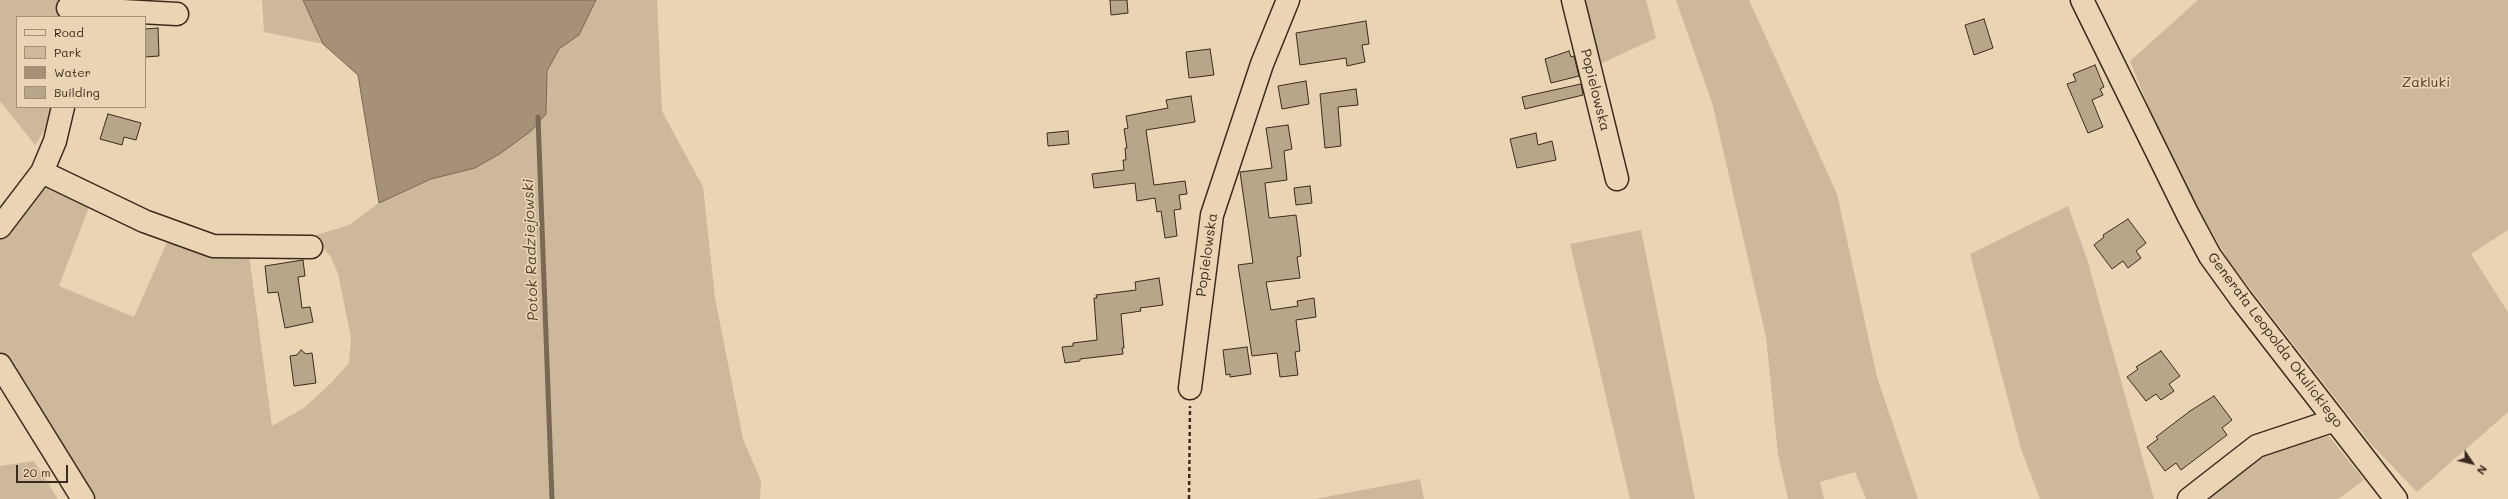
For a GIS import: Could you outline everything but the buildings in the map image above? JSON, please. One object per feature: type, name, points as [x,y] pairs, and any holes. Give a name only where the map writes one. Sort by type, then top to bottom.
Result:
[{"type":"street","name":"Popielowska","points":[[1190,388],[1212,215],[1262,64],[1288,0]]},
{"type":"street","name":"Popielowska","points":[[1573,0],[1617,180]]},
{"type":"street","name":"Generała Leopolda Okulickiego","points":[[2082,0],[2206,249],[2238,295],[2396,499]]},
{"type":"street","points":[[68,8],[177,14]]},
{"type":"street","points":[[0,227],[42,172],[55,141],[63,108]]},
{"type":"street","points":[[42,172],[144,221],[213,246],[312,247]]},
{"type":"street","points":[[0,365],[83,499]]},
{"type":"street","points":[[2189,499],[2257,446],[2335,420]]},
{"type":"path","points":[[1189,499],[1190,388]]},
{"type":"green space","points":[[0,0],[61,0],[59,16],[16,16],[16,108],[51,108],[48,125],[35,145],[0,101]]},
{"type":"green space","points":[[262,0],[657,0],[662,111],[703,187],[715,298],[743,439],[761,481],[760,499],[96,499],[0,356],[0,240],[41,186],[89,207],[59,286],[134,317],[167,242],[211,256],[249,255],[272,426],[304,408],[332,382],[349,363],[351,337],[338,274],[331,257],[313,236],[349,225],[379,203],[358,75],[323,44],[264,32]]},
{"type":"green space","points":[[1579,0],[1646,0],[1656,38],[1596,66]]},
{"type":"green space","points":[[1676,0],[1749,0],[1837,194],[1877,377],[1918,499],[1866,499],[1855,472],[1820,482],[1824,499],[1788,499],[1778,454],[1766,337],[1713,106]]},
{"type":"green space","name":"Zakluki","points":[[2198,0],[2508,0],[2508,230],[2471,254],[2508,312],[2508,412],[2417,492],[2371,444],[2227,259],[2166,150],[2130,61]]},
{"type":"green space","points":[[2068,206],[2087,259],[2154,499],[2040,499],[2021,449],[1970,254]]},
{"type":"green space","points":[[1641,230],[1695,499],[1630,499],[1570,244]]},
{"type":"green space","points":[[2329,436],[2364,480],[2338,499],[2203,499],[2247,464],[2278,446]]},
{"type":"green space","points":[[34,461],[58,499],[0,499],[0,466]]},
{"type":"green space","points":[[1420,479],[1424,499],[1315,499]]},
{"type":"water","points":[[303,0],[596,0],[579,35],[559,49],[547,71],[546,114],[531,131],[501,153],[475,168],[431,179],[379,203],[358,75],[323,44]]},
{"type":"waterway","name":"Potok Radziejowski","points":[[538,117],[552,499]]}]
